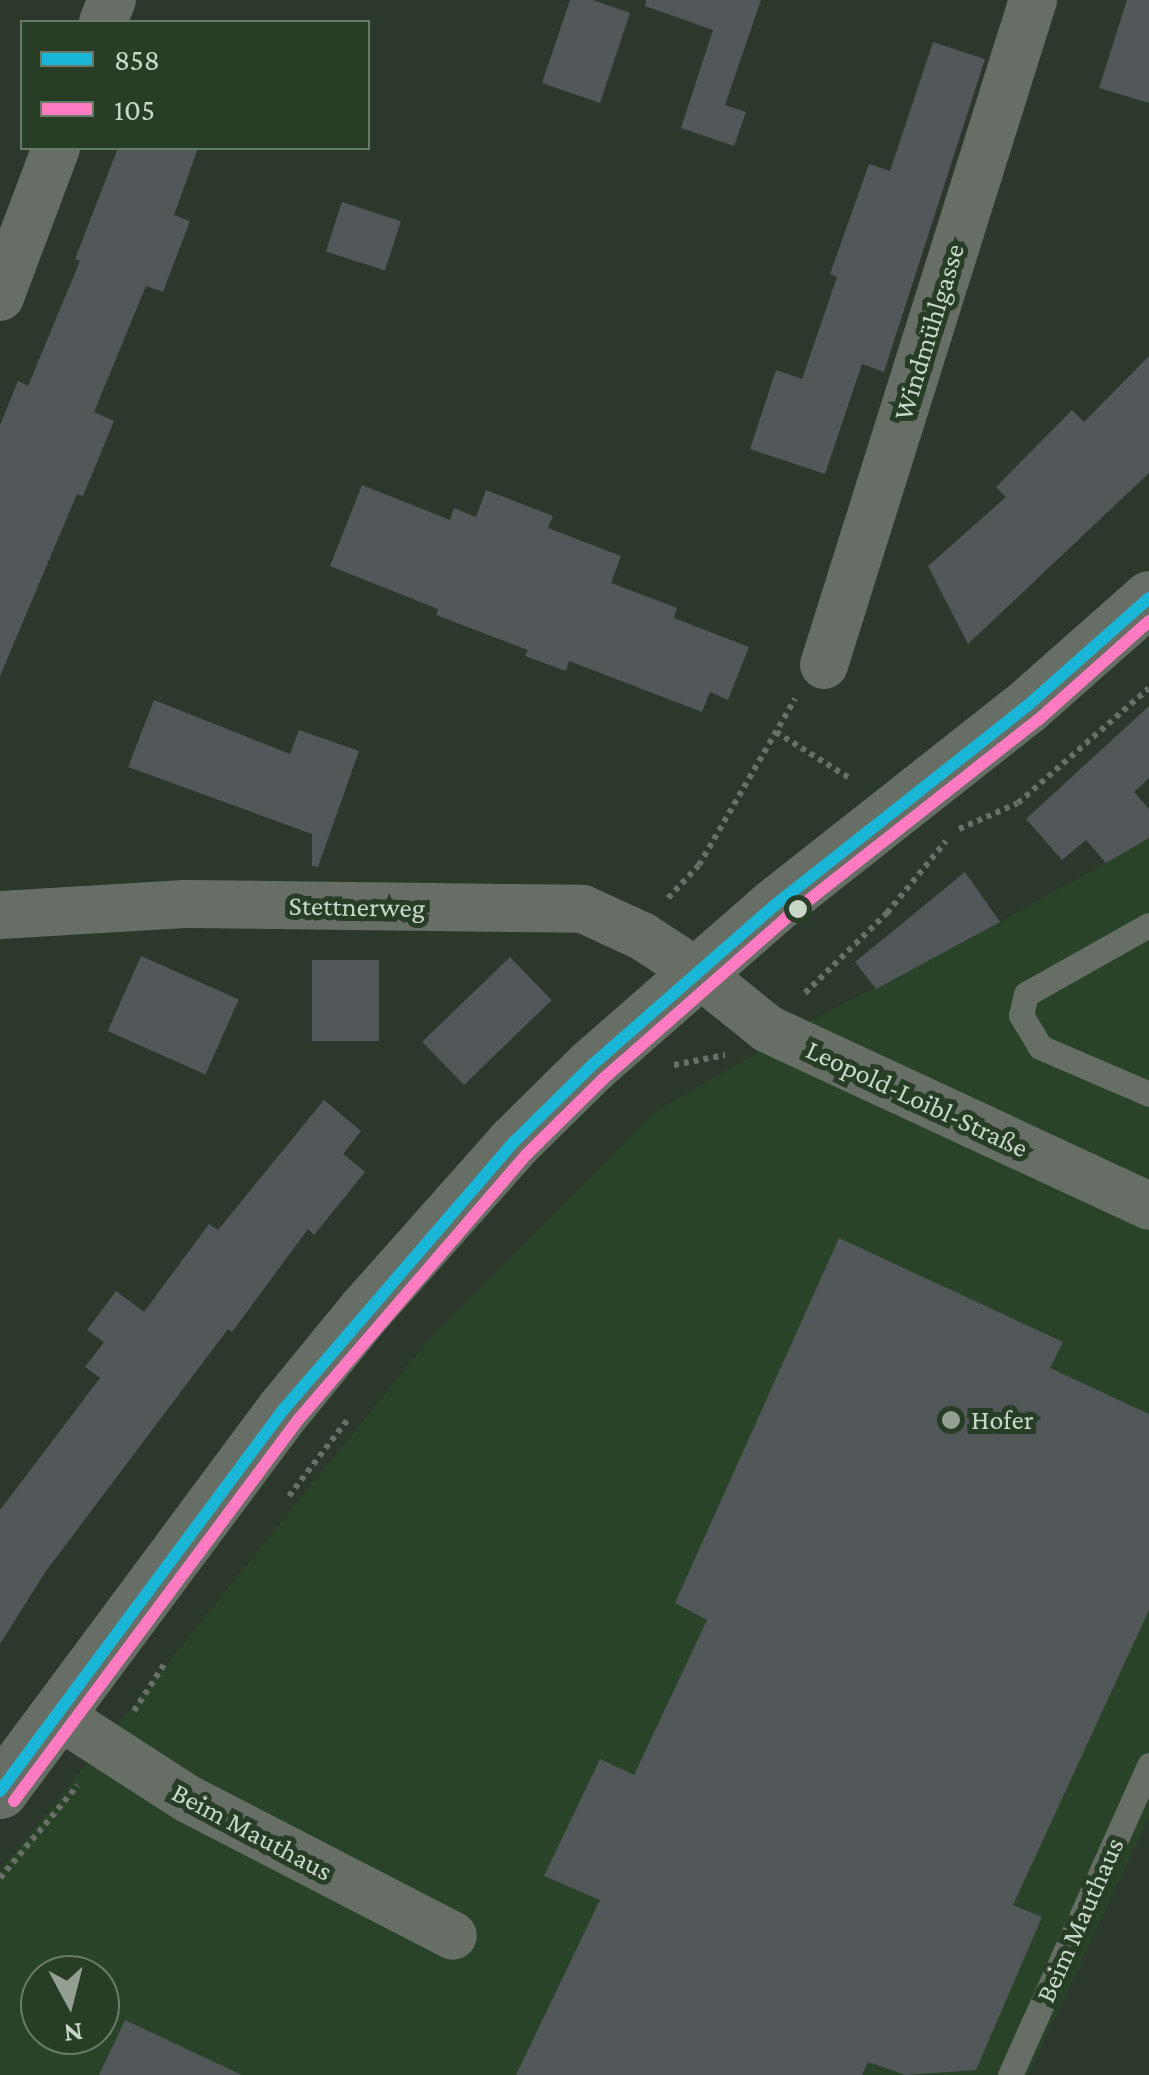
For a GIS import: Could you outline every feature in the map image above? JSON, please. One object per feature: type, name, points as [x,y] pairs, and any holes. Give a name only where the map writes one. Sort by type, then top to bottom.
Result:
[{"type":"street","name":"Windmühlgasse","points":[[824,664],[1023,4]]},
{"type":"street","points":[[0,297],[55,150]]},
{"type":"street","points":[[0,1791],[284,1409],[364,1310],[514,1142],[697,972],[1027,706],[1149,598]]},
{"type":"street","name":"Stettnerweg","points":[[0,916],[185,904],[582,910],[642,936],[697,972]]},
{"type":"street","name":"Leopold-Loibl-Straße","points":[[697,972],[768,1029],[1149,1206]]},
{"type":"street","name":"Beim Mauthaus","points":[[58,1715],[108,1751],[188,1799],[453,1936]]},
{"type":"lane","points":[[1149,925],[1026,994],[1021,1015],[1040,1047],[1149,1094]]},
{"type":"lane","name":"Beim Mauthaus","points":[[1010,2075],[1149,1765]]},
{"type":"path","points":[[642,936],[674,888],[699,865],[796,698],[824,664]]},
{"type":"path","points":[[660,1075],[693,1059],[738,1051],[768,1029],[887,913],[939,847],[960,829],[1018,803],[1149,688]]},
{"type":"path","points":[[776,732],[833,766],[890,813]]},
{"type":"path","points":[[286,1501],[357,1408]]},
{"type":"path","points":[[0,1878],[108,1751],[174,1650]]},
{"type":"shaded area","points":[[1149,838],[1149,1817],[1028,2075],[0,2075],[0,1871],[425,1344],[655,1112],[823,1014],[975,936]]},
{"type":"building","points":[[570,0],[593,0],[630,13],[600,103],[542,83]]},
{"type":"building","points":[[646,0],[761,0],[725,105],[746,112],[734,146],[681,128],[713,30],[645,6]]},
{"type":"building","points":[[1127,0],[1149,0],[1149,103],[1099,88]]},
{"type":"building","points":[[933,42],[985,59],[884,372],[862,364],[825,474],[750,449],[776,370],[802,379],[837,277],[830,274],[869,164],[890,171]]},
{"type":"building","points":[[117,150],[197,150],[174,215],[190,221],[163,292],[146,286],[94,412],[114,421],[83,496],[77,494],[0,676],[0,425],[18,381],[28,386],[80,261],[75,259]]},
{"type":"building","points":[[342,202],[401,221],[385,271],[326,251]]},
{"type":"building","points":[[1149,356],[1149,473],[968,644],[928,566],[1006,497],[996,487],[1072,410],[1084,422]]},
{"type":"building","points":[[362,485],[450,520],[454,508],[476,517],[486,490],[553,516],[548,528],[621,556],[611,583],[677,608],[674,618],[749,647],[728,700],[710,692],[702,712],[569,661],[566,671],[525,656],[528,650],[436,615],[438,609],[330,566]]},
{"type":"building","points":[[154,700],[290,754],[299,730],[359,751],[318,867],[312,866],[312,834],[128,767]]},
{"type":"building","points":[[1149,706],[1149,778],[1134,792],[1149,809],[1149,838],[1106,863],[1086,840],[1062,860],[1026,819]]},
{"type":"building","points":[[965,872],[1000,922],[876,989],[855,962]]},
{"type":"building","points":[[141,956],[239,1000],[205,1074],[108,1031]]},
{"type":"building","points":[[510,957],[552,1000],[464,1085],[422,1042]]},
{"type":"building","points":[[312,960],[379,960],[379,1041],[312,1041]]},
{"type":"building","points":[[324,1100],[361,1131],[343,1154],[365,1172],[314,1235],[308,1229],[232,1332],[228,1329],[46,1571],[0,1644],[0,1510],[100,1378],[85,1367],[104,1342],[87,1330],[116,1291],[144,1312],[209,1224],[218,1230]]},
{"type":"building","points":[[839,1238],[1063,1342],[1050,1368],[1149,1414],[1149,1610],[1013,1905],[1042,1917],[976,2070],[905,2075],[868,2062],[862,2075],[516,2075],[600,1900],[544,1876],[600,1759],[634,1775],[707,1620],[675,1603]]},
{"type":"building","points":[[125,2020],[242,2075],[99,2075],[108,2055],[120,2055],[120,2031]]},
{"type":"transit line","name":"858","points":[[0,1791],[284,1409],[514,1142],[591,1066],[775,905],[1027,706],[1149,598]]},
{"type":"transit line","name":"105","points":[[14,1801],[298,1420],[527,1154],[603,1079],[786,918],[1038,720],[1149,621]]},
{"type":"place","name":"Hofer","points":[[951,1420]]}]
